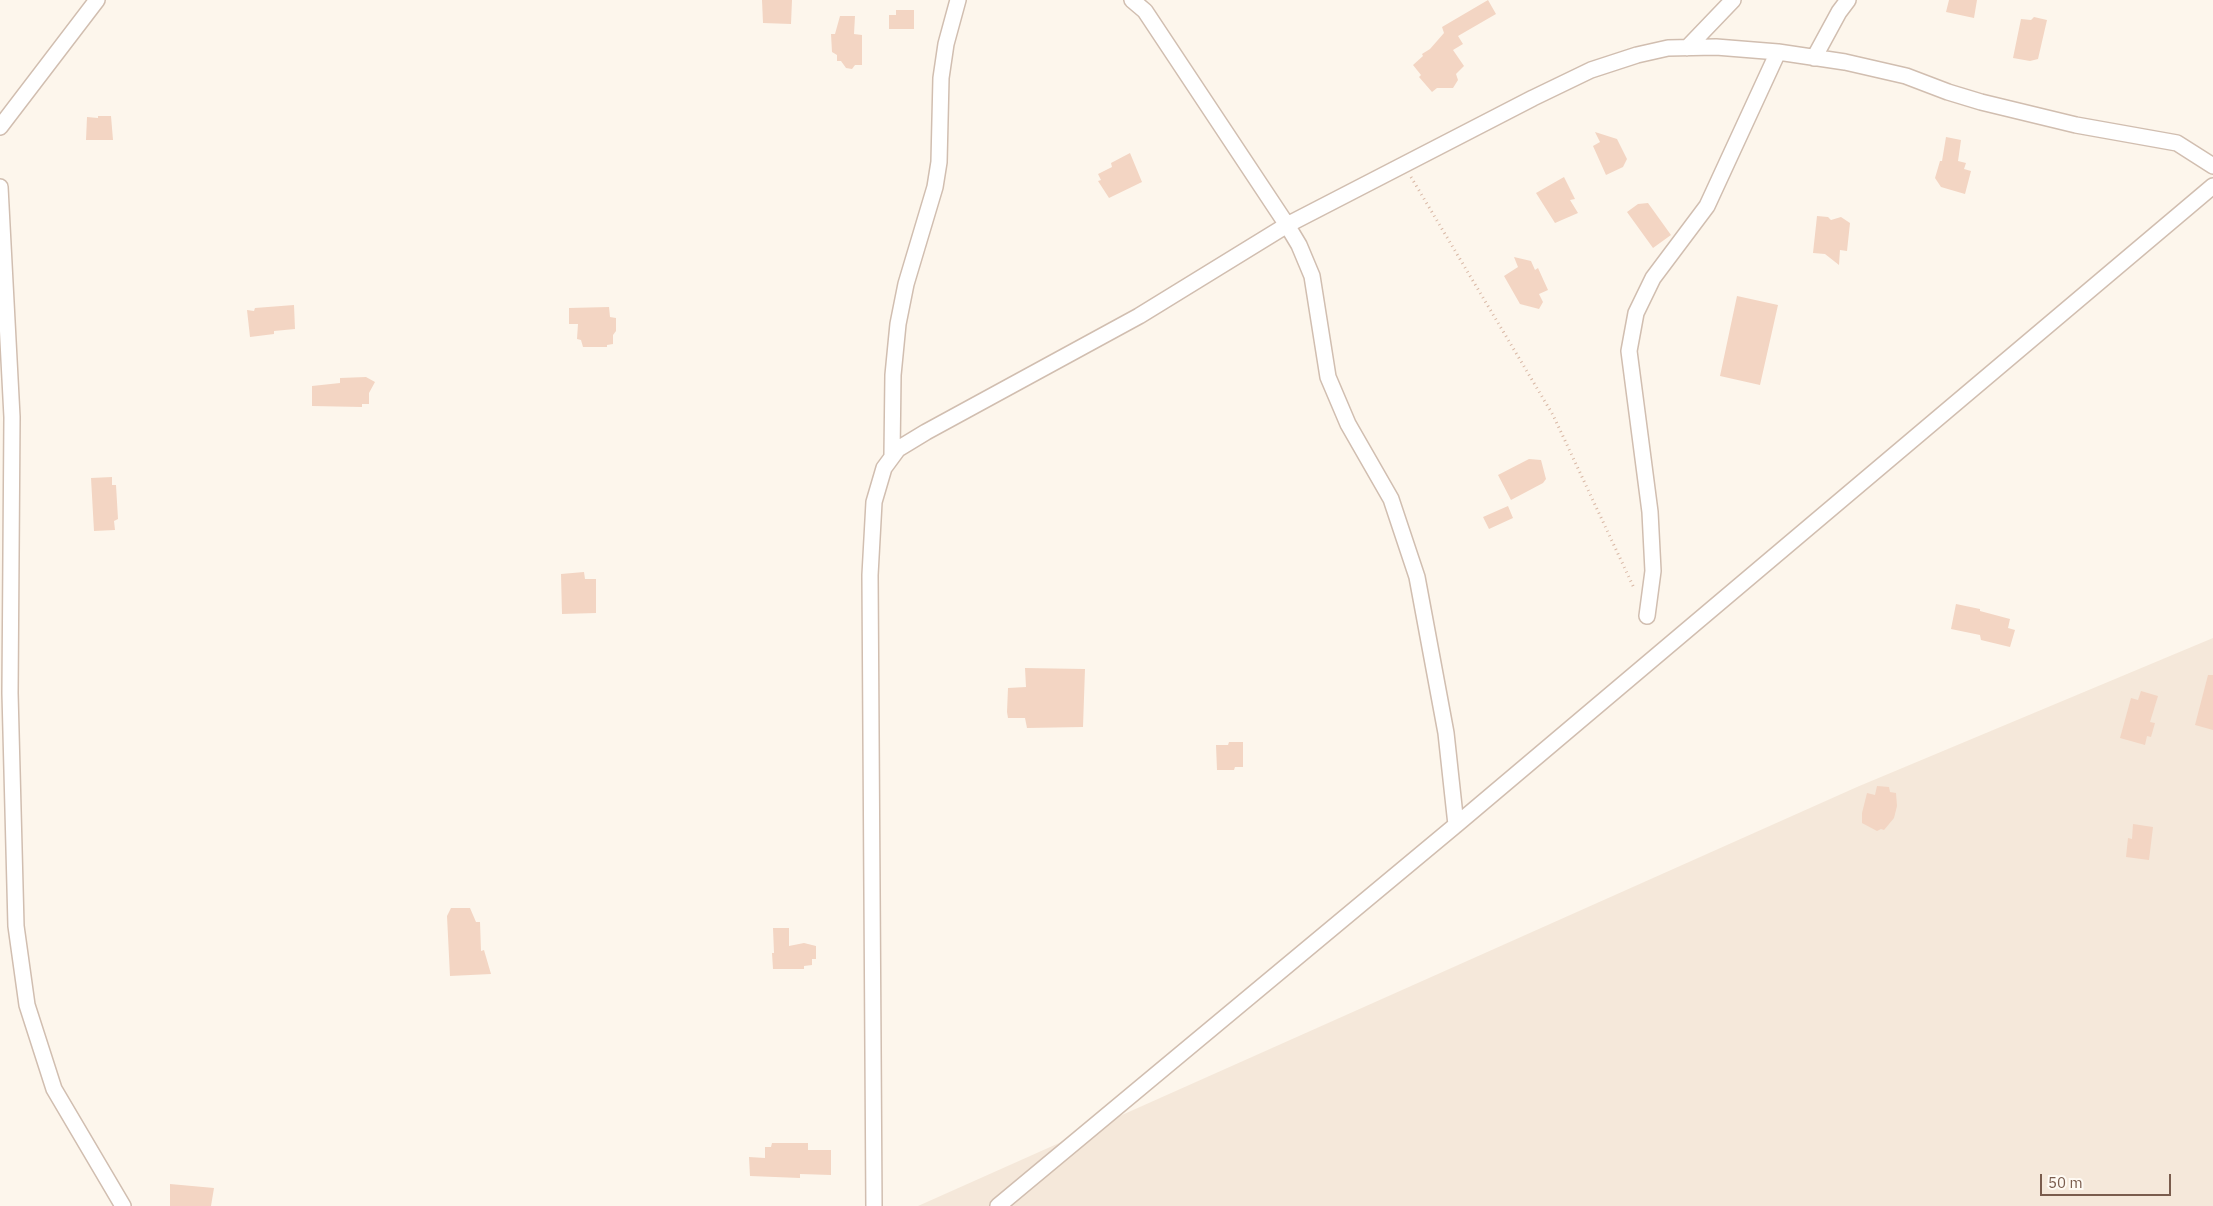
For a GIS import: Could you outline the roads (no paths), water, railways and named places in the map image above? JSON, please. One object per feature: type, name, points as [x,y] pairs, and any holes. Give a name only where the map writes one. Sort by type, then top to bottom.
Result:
[{"type":"street","points":[[0,127],[97,0]]},
{"type":"street","points":[[892,455],[893,375],[898,324],[909,275],[935,187],[940,153],[941,78],[946,44],[958,0]]},
{"type":"street","points":[[1132,0],[1145,11],[1287,225],[1299,244],[1312,276],[1328,377],[1348,424],[1391,499],[1417,577],[1446,733],[1456,825]]},
{"type":"street","points":[[1687,48],[1733,0]]},
{"type":"street","points":[[1814,58],[1839,12],[1848,0]]},
{"type":"street","points":[[874,1206],[870,575],[874,502],[884,468],[892,455],[926,432],[1139,316],[1287,225],[1403,164],[1591,70],[1637,54],[1668,48],[1716,47],[1778,52],[1814,58],[1906,76],[1981,102],[2076,125],[2176,143],[2213,166]]},
{"type":"street","points":[[1648,616],[1653,572],[1650,512],[1629,351],[1636,313],[1653,278],[1707,206],[1778,52]]},
{"type":"street","points":[[998,1206],[1456,825],[2213,186]]},
{"type":"street","points":[[0,187],[3,330],[12,417],[10,693],[16,926],[27,1005],[54,1088],[123,1206]]}]
